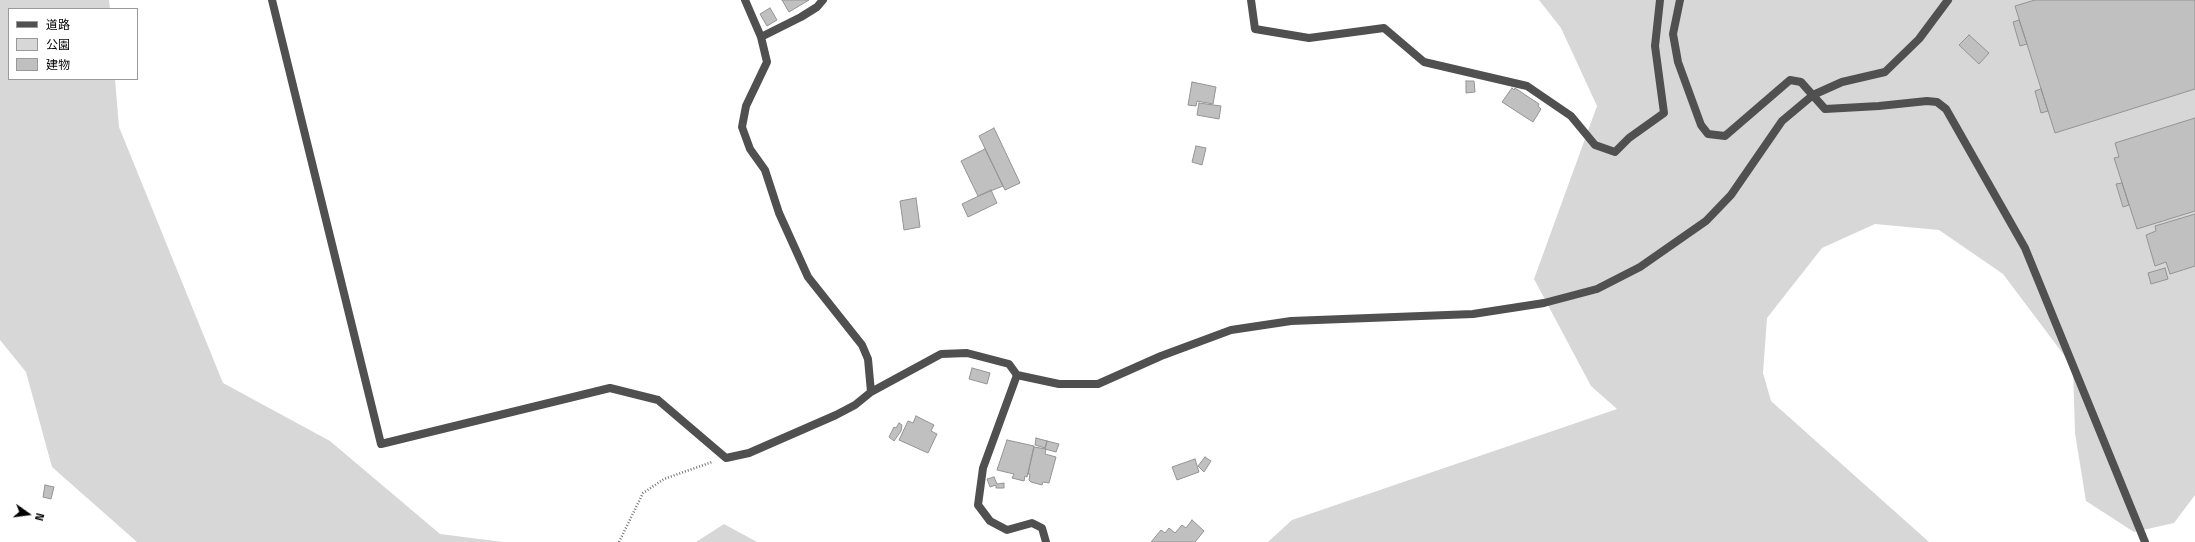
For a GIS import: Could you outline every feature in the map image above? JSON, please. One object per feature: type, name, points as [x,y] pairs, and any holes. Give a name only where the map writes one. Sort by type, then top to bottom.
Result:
[{"type":"street","points":[[272,0],[381,444],[610,388],[658,400],[726,458],[749,453],[836,415],[855,405],[871,392],[941,354],[968,353],[1009,364],[1017,375],[1059,384],[1098,384],[1161,356],[1231,330],[1291,321],[1473,314],[1544,303],[1597,288],[1640,267],[1706,221],[1731,195],[1782,121],[1813,96],[1842,82],[1884,72],[1919,39],[1948,0]]},
{"type":"street","points":[[745,0],[761,37],[766,62],[746,106],[742,127],[750,149],[765,170],[778,213],[808,277],[862,345],[868,359],[871,392]]},
{"type":"street","points":[[761,37],[801,17],[817,7],[823,0]]},
{"type":"street","points":[[1251,0],[1255,29],[1309,38],[1384,28],[1424,62],[1526,86],[1571,116],[1595,145],[1615,152],[1629,138],[1664,113],[1655,46],[1660,0]]},
{"type":"street","points":[[1680,0],[1673,34],[1678,62],[1701,125],[1708,134],[1725,136],[1790,80],[1801,82],[1825,109],[1879,106],[1927,100],[1937,102],[1946,109],[2025,248],[2145,542]]},
{"type":"street","points":[[1017,375],[983,468],[978,505],[990,521],[1007,530],[1032,524],[1042,528],[1046,542]]},
{"type":"path","points":[[620,542],[642,493],[664,479],[726,458]]},
{"type":"green space","points":[[0,0],[109,0],[110,8],[8,8],[8,80],[115,80],[119,127],[223,383],[330,441],[440,534],[503,542],[137,542],[52,467],[26,372],[0,340]]},
{"type":"green space","points":[[1539,0],[2195,0],[2195,495],[2174,523],[2134,532],[2086,501],[2075,433],[2073,367],[2003,274],[1939,230],[1875,224],[1822,248],[1767,318],[1763,373],[1771,401],[1929,542],[1268,542],[1292,520],[1617,409],[1591,386],[1534,279],[1597,106],[1561,28]]},
{"type":"green space","points":[[724,524],[757,542],[696,542]]},
{"type":"building","points":[[782,0],[809,0],[789,12]]},
{"type":"building","points":[[2035,0],[2195,0],[2195,89],[2055,133],[2015,6]]},
{"type":"building","points":[[770,8],[777,20],[767,26],[760,14]]},
{"type":"building","points":[[2019,20],[2027,44],[2020,46],[2013,22]]},
{"type":"building","points":[[1969,35],[1989,53],[1979,64],[1959,45]]},
{"type":"building","points":[[1466,81],[1474,81],[1475,92],[1466,93]]},
{"type":"building","points":[[1192,82],[1216,87],[1213,104],[1197,101],[1196,106],[1188,105]]},
{"type":"building","points":[[1512,88],[1514,90],[1515,88],[1539,104],[1538,106],[1541,109],[1533,122],[1502,102]]},
{"type":"building","points":[[2041,89],[2048,111],[2041,113],[2035,91]]},
{"type":"building","points":[[1199,103],[1221,106],[1219,119],[1197,115]]},
{"type":"building","points":[[2195,118],[2195,211],[2137,229],[2114,158],[2119,157],[2115,143]]},
{"type":"building","points":[[994,128],[1020,183],[1005,190],[979,136]]},
{"type":"building","points":[[1196,146],[1206,148],[1202,165],[1192,162]]},
{"type":"building","points":[[985,149],[1003,186],[978,196],[961,161]]},
{"type":"building","points":[[2122,183],[2129,205],[2123,207],[2116,184]]},
{"type":"building","points":[[991,190],[997,203],[968,217],[962,204]]},
{"type":"building","points":[[916,198],[920,227],[904,230],[900,201]]},
{"type":"building","points":[[2195,214],[2195,266],[2170,274],[2166,262],[2155,266],[2146,235],[2156,231],[2155,226]]},
{"type":"building","points":[[2165,268],[2168,279],[2151,284],[2148,273]]},
{"type":"building","points":[[972,368],[990,373],[987,384],[969,379]]},
{"type":"building","points":[[916,416],[934,425],[931,431],[937,434],[928,453],[899,440],[908,421],[913,423]]},
{"type":"building","points":[[899,423],[902,425],[901,431],[894,441],[889,437],[894,427],[896,428]]},
{"type":"building","points":[[1036,438],[1047,441],[1045,448],[1035,445]]},
{"type":"building","points":[[1007,440],[1034,446],[1027,477],[1025,476],[1024,481],[1012,478],[1014,474],[997,470]]},
{"type":"building","points":[[1047,441],[1059,444],[1056,452],[1045,449]]},
{"type":"building","points":[[1034,447],[1046,449],[1045,454],[1056,457],[1049,483],[1043,482],[1042,485],[1029,480],[1030,474],[1028,474]]},
{"type":"building","points":[[1205,457],[1211,461],[1204,472],[1198,466]]},
{"type":"building","points":[[1195,459],[1199,472],[1177,480],[1172,467]]},
{"type":"building","points":[[994,477],[997,484],[1004,483],[1004,488],[996,488],[996,485],[990,487],[987,479]]},
{"type":"building","points":[[45,485],[54,487],[51,499],[43,497]]},
{"type":"building","points":[[1192,520],[1204,531],[1195,542],[1151,542],[1161,530],[1165,533],[1169,528],[1175,533],[1182,525],[1186,528]]}]
